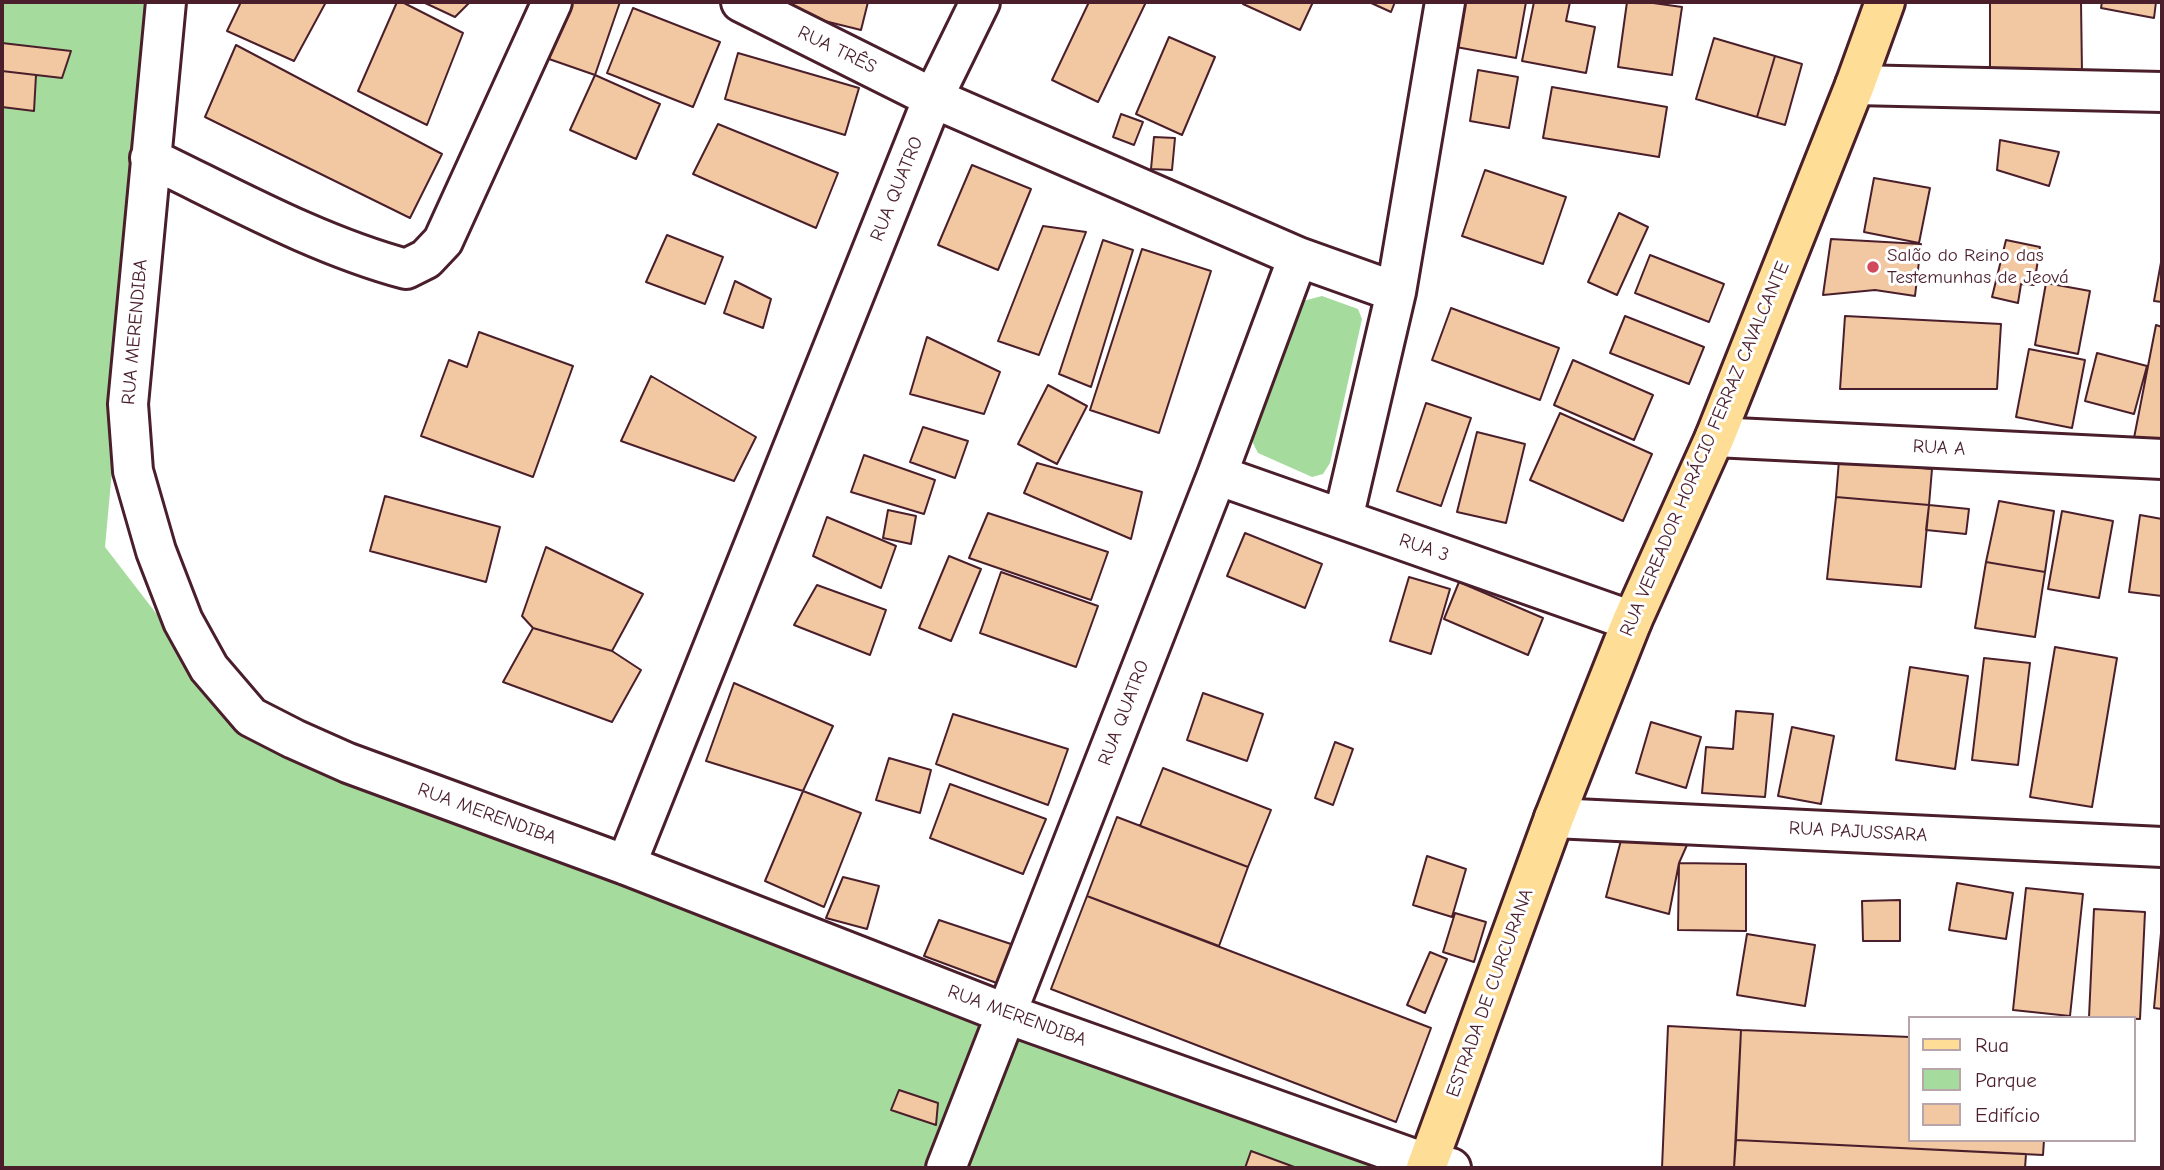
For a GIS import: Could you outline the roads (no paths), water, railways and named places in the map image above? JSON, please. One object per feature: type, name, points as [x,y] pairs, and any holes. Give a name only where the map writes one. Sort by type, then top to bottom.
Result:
[{"type":"main road","name":"RUA VEREADOR HORÁCIO FERRAZ CAVALCANTE","points":[[1554,818],[1632,621],[1715,437],[1855,85],[1885,2]]},
{"type":"main road","name":"ESTRADA DE CURCURANA","points":[[1435,1167],[1554,818]]},
{"type":"street","name":"RUA MERENDIBA","points":[[166,2],[128,404],[133,471],[156,551],[183,621],[209,668],[251,718],[348,762],[626,865],[1007,1014],[1435,1167]]},
{"type":"street","points":[[150,158],[279,220],[374,261],[406,270],[426,259],[443,241],[552,2]]},
{"type":"street","name":"RUA TRÊS","points":[[741,2],[933,97],[1298,257],[1396,292]]},
{"type":"street","name":"RUA QUATRO","points":[[626,865],[933,97],[980,2]]},
{"type":"street","points":[[1343,519],[1396,292],[1445,2]]},
{"type":"street","points":[[1855,85],[2162,92]]},
{"type":"street","name":"RUA QUATRO","points":[[946,1168],[1217,475],[1298,257]]},
{"type":"street","name":"RUA A","points":[[1715,437],[2162,459]]},
{"type":"street","name":"RUA 3","points":[[1217,475],[1632,621]]},
{"type":"street","name":"RUA PAJUSSARA","points":[[1554,818],[2162,847]]},
{"type":"place","name":"Salão do Reino das Testemunhas de Jeová","points":[[1873,267]]}]
